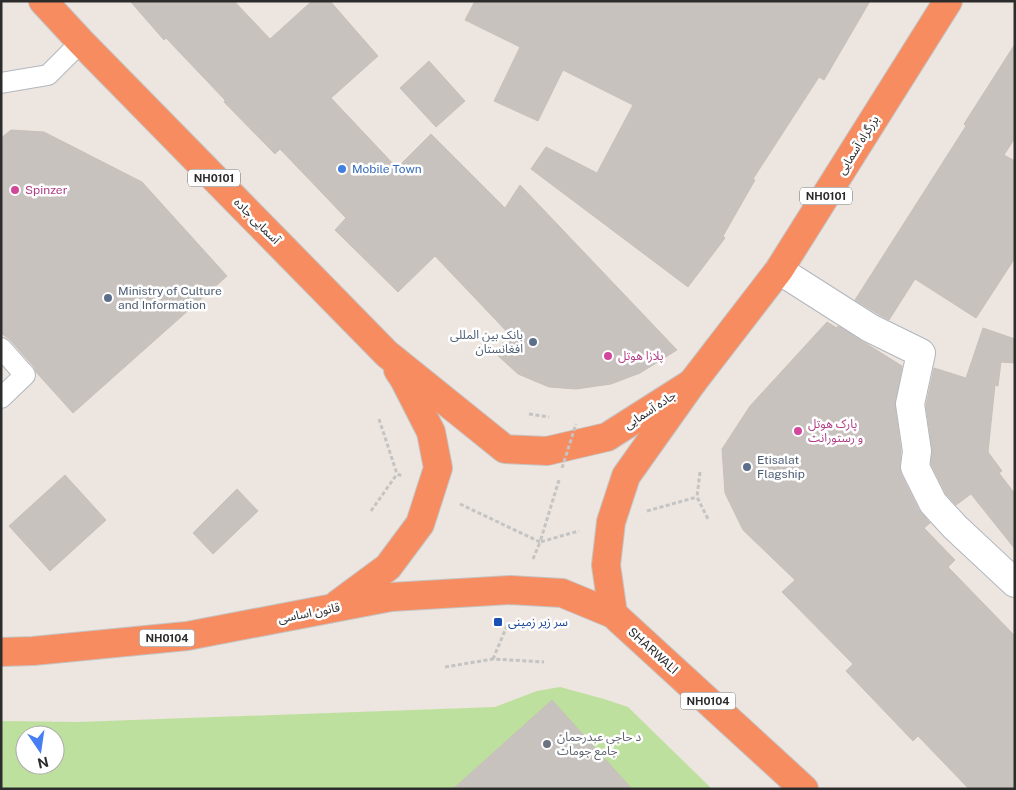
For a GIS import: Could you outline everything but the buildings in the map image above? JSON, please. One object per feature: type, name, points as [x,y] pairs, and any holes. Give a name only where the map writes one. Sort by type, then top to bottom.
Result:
[{"type":"highway","name":"آسمایی جاده","points":[[43,1],[387,354]]},
{"type":"highway","name":"بزرگراه آسمایی","points":[[692,383],[779,270],[948,1]]},
{"type":"highway","name":"جاده آسمایی","points":[[387,354],[505,449],[547,451],[607,437],[692,383]]},
{"type":"highway","name":"NH0104","points":[[331,609],[388,568],[420,524],[438,468],[432,432],[404,378],[387,354]]},
{"type":"highway","name":"جاده آسمایی","points":[[613,614],[606,565],[611,522],[626,476],[692,383]]},
{"type":"highway","name":"قانون اساسی","points":[[1,652],[34,651],[187,636],[390,597],[510,590],[562,593],[613,614]]},
{"type":"highway","name":"SHARWALI","points":[[613,614],[804,789]]},
{"type":"street","points":[[779,270],[870,328],[921,353],[910,404],[917,451],[914,467],[932,503],[1015,584]]},
{"type":"lane","points":[[1,83],[48,75],[81,42]]},
{"type":"lane","points":[[1,348],[25,375],[1,398]]},
{"type":"path","points":[[378,419],[396,474],[540,542],[559,477]]},
{"type":"path","points":[[562,468],[576,424]]},
{"type":"path","points":[[700,472],[697,497],[708,519]]},
{"type":"path","points":[[371,511],[396,474]]},
{"type":"path","points":[[445,667],[493,659],[544,662]]},
{"type":"green space","points":[[560,687],[628,707],[712,789],[1,789],[1,721],[78,722],[495,707],[537,691]]},
{"type":"place","name":"Mobile Town","points":[[342,169]]},
{"type":"place","name":"Spinzer","points":[[15,190]]},
{"type":"place","name":"Ministry of Culture and Information","points":[[108,298]]},
{"type":"place","name":"بانک بین المللی افغانستان","points":[[533,342]]},
{"type":"place","name":"پلازا هوتل","points":[[608,356]]},
{"type":"place","name":"پارک هوتل و رستورانت","points":[[798,431]]},
{"type":"place","name":"Etisalat Flagship","points":[[747,467]]},
{"type":"place","name":"سر زیر زمینی","points":[[498,622]]},
{"type":"place","name":"د حاجي عبدرحمان جامع جومات","points":[[547,744]]}]
